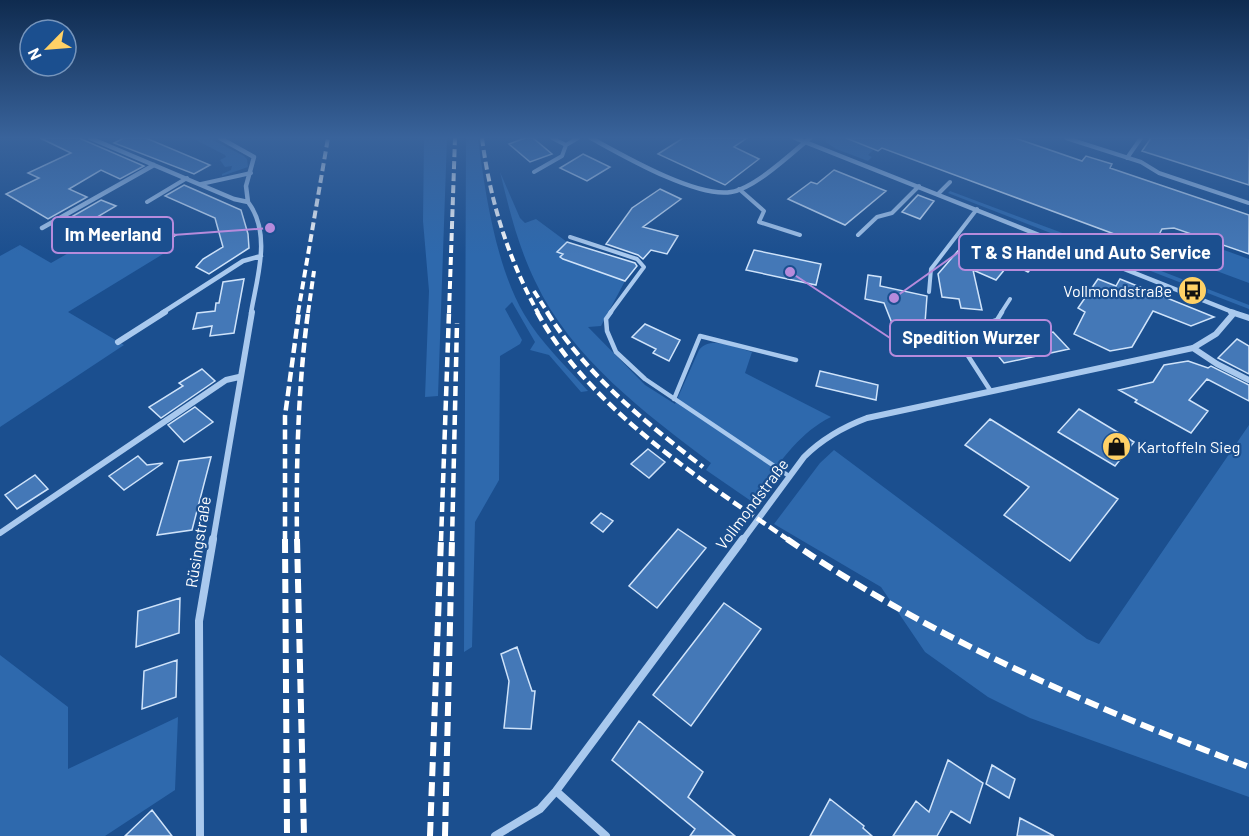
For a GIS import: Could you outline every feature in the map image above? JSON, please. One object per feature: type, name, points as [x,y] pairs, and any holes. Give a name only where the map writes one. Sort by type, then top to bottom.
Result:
[{"type":"street","points":[[42,228],[133,177]]},
{"type":"street","points":[[187,178],[234,199],[249,202],[246,186],[249,177]]},
{"type":"street","points":[[675,177],[703,190],[719,193],[739,189],[756,177]]},
{"type":"street","points":[[897,177],[1234,314],[1249,318]]},
{"type":"street","name":"Rüsingstraße","points":[[200,836],[199,621],[261,256],[261,228],[257,214],[249,202]]},
{"type":"street","points":[[118,342],[243,261],[261,256]]},
{"type":"street","name":"Vollmondstraße","points":[[495,836],[540,810],[556,791],[789,476],[816,445],[841,428],[867,418],[1193,348],[1213,338],[1234,314]]},
{"type":"street","points":[[1193,348],[1217,364],[1249,380]]},
{"type":"street","points":[[0,533],[226,380],[239,377]]},
{"type":"street","points":[[556,791],[606,836]]},
{"type":"lane","points":[[201,184],[233,177]]},
{"type":"lane","points":[[1171,177],[1249,203]]},
{"type":"lane","points":[[147,201],[187,178]]},
{"type":"lane","points":[[938,194],[950,182]]},
{"type":"lane","points":[[858,235],[877,216],[892,213],[919,186]]},
{"type":"lane","points":[[739,189],[764,211],[759,222],[800,235]]},
{"type":"lane","points":[[929,292],[931,269],[977,209]]},
{"type":"lane","points":[[570,237],[637,259],[644,267],[606,319],[607,332],[616,352],[627,364],[674,399],[789,476]]},
{"type":"lane","points":[[1093,255],[1104,240]]},
{"type":"lane","points":[[990,390],[954,334],[997,320],[1010,299]]},
{"type":"lane","points":[[674,399],[700,336],[796,360]]},
{"type":"shaded area","points":[[424,177],[446,177],[438,396],[425,397],[429,291],[423,221]]},
{"type":"shaded area","points":[[466,177],[483,177],[493,229],[514,295],[538,334],[588,391],[581,392],[549,355],[530,350],[535,342],[512,302],[505,309],[522,340],[520,344],[500,356],[499,480],[475,522],[472,647],[464,652]]},
{"type":"shaded area","points":[[501,177],[520,218],[525,223],[536,219],[567,242],[557,252],[563,254],[560,257],[625,281],[601,326],[588,327],[645,385],[675,404],[699,350],[710,343],[717,343],[752,352],[745,373],[831,417],[818,424],[796,443],[751,501],[706,470],[711,463],[636,404],[589,359],[568,335],[550,309],[535,281],[515,227]]},
{"type":"shaded area","points":[[950,191],[1092,244],[1089,248],[948,193]]},
{"type":"shaded area","points":[[112,228],[163,254],[68,312],[124,345],[0,427],[0,256],[20,245],[51,263]]},
{"type":"shaded area","points":[[1178,236],[1185,236],[1249,259],[1249,283],[1176,256],[1182,243],[1172,240]]},
{"type":"shaded area","points":[[1107,250],[1249,305],[1249,309],[1104,253]]},
{"type":"shaded area","points":[[1249,425],[1249,797],[1030,718],[988,697],[925,652],[881,587],[774,524],[820,463],[834,450],[1087,639],[1099,644]]},
{"type":"shaded area","points":[[0,655],[68,707],[68,769],[178,717],[175,790],[105,836],[0,836]]},
{"type":"building","points":[[37,177],[89,177],[69,189],[87,197],[48,219],[6,194],[39,178]]},
{"type":"building","points":[[579,177],[594,177],[587,181]]},
{"type":"building","points":[[708,177],[735,177],[725,185]]},
{"type":"building","points":[[825,177],[851,177],[886,191],[845,225],[788,199],[811,182],[817,184]]},
{"type":"building","points":[[960,177],[1137,177],[1249,215],[1249,254],[1174,228],[1162,229],[1152,248]]},
{"type":"building","points":[[1224,177],[1249,177],[1249,185]]},
{"type":"building","points":[[184,185],[241,210],[248,234],[249,248],[209,274],[196,267],[203,259],[223,247],[215,218],[165,196]]},
{"type":"building","points":[[660,189],[681,199],[643,227],[678,236],[667,254],[651,250],[643,259],[638,255],[606,244],[632,208]]},
{"type":"building","points":[[918,195],[934,201],[920,219],[902,212]]},
{"type":"building","points":[[101,200],[116,206],[94,219],[89,217],[70,229],[59,224]]},
{"type":"building","points":[[138,217],[176,235],[164,243],[134,228]]},
{"type":"building","points":[[567,242],[635,263],[637,266],[625,281],[560,257],[563,254],[557,252]]},
{"type":"building","points":[[963,245],[991,256],[987,261],[1005,269],[996,280],[973,270],[982,310],[961,308],[959,299],[942,297],[938,274]]},
{"type":"building","points":[[754,250],[821,264],[816,285],[746,270]]},
{"type":"building","points":[[1027,253],[1040,259],[1028,272],[1016,266]]},
{"type":"building","points":[[868,275],[881,277],[880,286],[927,296],[925,323],[944,323],[950,336],[913,336],[915,343],[899,341],[884,303],[865,299]]},
{"type":"building","points":[[244,279],[234,333],[210,336],[212,326],[193,329],[197,313],[215,311],[223,282]]},
{"type":"building","points":[[1098,279],[1116,286],[1120,279],[1214,317],[1191,326],[1153,311],[1132,347],[1110,351],[1074,334],[1085,312],[1078,308]]},
{"type":"building","points":[[645,324],[680,340],[669,361],[653,353],[656,349],[632,337]]},
{"type":"building","points":[[1053,332],[1069,349],[1004,363],[990,346]]},
{"type":"building","points":[[1237,339],[1249,346],[1249,374],[1218,358]]},
{"type":"building","points":[[1188,361],[1208,368],[1211,366],[1249,385],[1249,401],[1207,379],[1189,400],[1208,411],[1191,433],[1135,402],[1137,400],[1119,390],[1153,382],[1164,365]]},
{"type":"building","points":[[202,369],[215,381],[161,418],[149,407],[183,386],[179,383]]},
{"type":"building","points":[[820,371],[878,385],[876,400],[816,386]]},
{"type":"building","points":[[195,407],[213,422],[184,442],[168,425]]},
{"type":"building","points":[[1079,409],[1134,442],[1115,466],[1058,432]]},
{"type":"building","points":[[990,419],[1118,499],[1070,561],[1004,515],[1029,487],[965,445]]},
{"type":"building","points":[[648,449],[665,462],[649,478],[631,464]]},
{"type":"building","points":[[138,456],[147,465],[163,463],[124,490],[109,476]]},
{"type":"building","points":[[211,457],[192,530],[157,535],[179,461]]},
{"type":"building","points":[[35,475],[48,489],[17,509],[5,495]]},
{"type":"building","points":[[601,513],[613,521],[603,532],[591,523]]},
{"type":"building","points":[[678,529],[706,548],[657,608],[629,586]]},
{"type":"building","points":[[180,598],[179,633],[136,647],[138,611]]},
{"type":"building","points":[[724,603],[761,629],[691,726],[653,695]]},
{"type":"building","points":[[517,647],[532,691],[535,691],[531,729],[504,728],[509,681],[501,654]]},
{"type":"building","points":[[177,660],[176,697],[142,709],[144,671]]},
{"type":"building","points":[[639,721],[703,772],[688,797],[735,836],[690,836],[695,829],[612,760]]},
{"type":"building","points":[[948,760],[983,783],[970,823],[951,811],[937,836],[893,836],[916,801],[929,812]]},
{"type":"building","points":[[992,765],[1015,779],[1009,798],[986,784]]},
{"type":"building","points":[[830,799],[864,826],[863,828],[872,836],[810,836]]},
{"type":"building","points":[[152,810],[172,836],[125,836]]},
{"type":"building","points":[[1020,818],[1054,836],[1017,836]]},
{"type":"railway","points":[[298,313],[321,177]]},
{"type":"railway","points":[[449,313],[454,177]]},
{"type":"railway","points":[[488,177],[495,207],[509,250],[538,313]]},
{"type":"railway","points":[[308,313],[314,271]]},
{"type":"railway","points":[[534,291],[548,313]]},
{"type":"railway","points":[[285,539],[285,416],[299,312]]},
{"type":"railway","points":[[297,539],[298,426],[308,312]]},
{"type":"railway","points":[[441,541],[449,312]]},
{"type":"railway","points":[[537,312],[559,347],[586,380],[617,411],[684,467],[789,540]]},
{"type":"railway","points":[[547,312],[598,377],[638,415],[703,467]]},
{"type":"railway","points":[[452,541],[457,323]]},
{"type":"railway","points":[[285,539],[287,836]]},
{"type":"railway","points":[[297,539],[304,836]]},
{"type":"railway","points":[[430,836],[441,539]]},
{"type":"railway","points":[[445,836],[452,539]]},
{"type":"railway","points":[[789,540],[897,607],[1011,667],[1129,719],[1249,767]]},
{"type":"place","name":"Im Meerland","points":[[270,228]]},
{"type":"place","name":"Spedition Wurzer","points":[[790,272]]},
{"type":"place","name":"Vollmondstraße","points":[[1193,291]]},
{"type":"place","name":"T & S Handel und Auto Service","points":[[894,298]]},
{"type":"place","name":"Kartoffeln Sieg","points":[[1116,447]]}]
